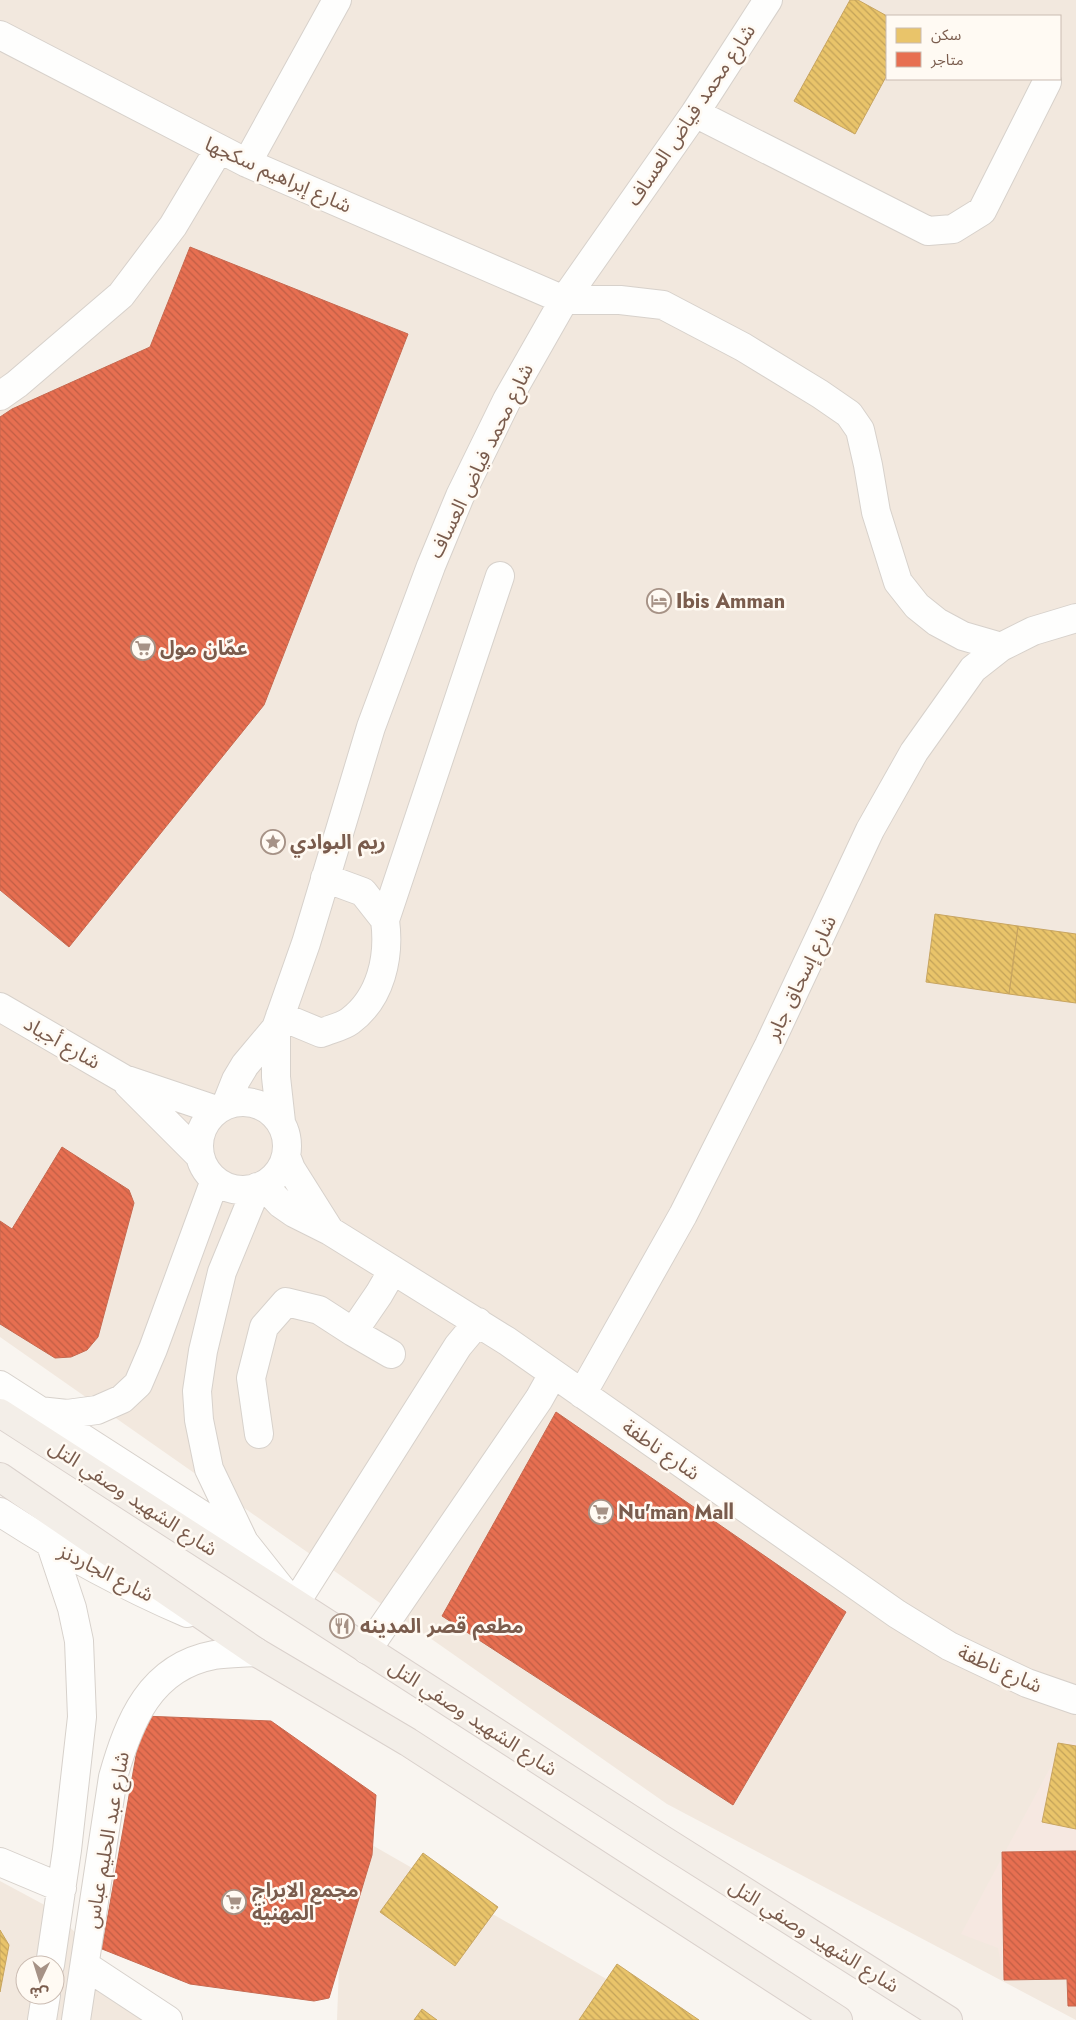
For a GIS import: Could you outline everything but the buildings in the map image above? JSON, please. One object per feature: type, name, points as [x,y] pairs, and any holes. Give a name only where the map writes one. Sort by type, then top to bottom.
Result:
[{"type":"main road","name":"شارع الشهيد وصفي التل","points":[[0,1413],[291,1599],[367,1650],[948,2020]]},
{"type":"main road","points":[[0,1477],[256,1652],[408,1742],[838,2020]]},
{"type":"street","points":[[247,163],[337,0]]},
{"type":"street","name":"شارع محمد فياض العساف","points":[[281,1122],[276,1077],[278,1022],[306,943],[362,754],[438,548],[460,496],[507,400],[564,300],[695,113],[768,0]]},
{"type":"street","name":"شارع إبراهيم سكجها","points":[[0,35],[247,163],[564,300]]},
{"type":"street","points":[[695,113],[928,231],[944,230],[953,229],[982,211],[1047,82]]},
{"type":"street","points":[[0,396],[18,384],[121,295],[173,226],[219,149]]},
{"type":"street","points":[[564,300],[620,300],[663,305],[743,347],[849,414],[860,430],[876,512],[898,582],[917,606],[937,622],[963,636],[1001,646]]},
{"type":"street","points":[[278,1022],[321,1033],[349,1022],[366,1006],[379,984],[385,962],[388,939],[385,920],[500,576]]},
{"type":"street","name":"شارع إسحاق جابر","points":[[582,1394],[683,1215],[769,1045],[870,830],[914,752],[974,669],[1001,646],[1033,630],[1076,618]]},
{"type":"street","points":[[325,878],[363,892],[385,920]]},
{"type":"street","name":"شارع أجياد","points":[[0,1007],[124,1079],[221,1108]]},
{"type":"street","name":"شارع محمد فياض العساف","points":[[221,1108],[245,1065],[278,1022]]},
{"type":"street","name":"شارع أجياد","points":[[124,1079],[200,1156]]},
{"type":"street","points":[[236,1102],[256,1104],[266,1108],[281,1122],[287,1139],[286,1156],[278,1173],[260,1186],[250,1190],[235,1189],[214,1180],[205,1170],[200,1156],[200,1133],[204,1124],[221,1108],[236,1102]]},
{"type":"street","name":"شارع ناطفة","points":[[286,1156],[291,1169],[330,1231]]},
{"type":"street","points":[[38,1411],[68,1414],[97,1410],[122,1399],[138,1384],[153,1350],[214,1180]]},
{"type":"street","points":[[260,1186],[222,1272],[203,1351],[198,1391],[199,1420],[209,1469],[244,1542],[291,1599],[458,1346],[478,1322]]},
{"type":"street","name":"شارع ناطفة","points":[[260,1186],[294,1213],[330,1231],[478,1322],[889,1608],[948,1646],[1027,1683],[1076,1700]]},
{"type":"street","points":[[353,1332],[393,1270]]},
{"type":"street","points":[[258,1434],[252,1378],[264,1327],[286,1302],[319,1310],[391,1354]]},
{"type":"street","points":[[367,1650],[539,1399],[552,1374]]},
{"type":"street","points":[[0,1385],[244,1542]]},
{"type":"street","name":"شارع الجاردنز","points":[[0,1512],[50,1545],[135,1590],[217,1624]]},
{"type":"street","name":"شارع عبد الحليم عباس","points":[[50,1545],[72,1608],[79,1641],[82,1717],[62,1888],[52,1955]]},
{"type":"street","name":"شارع عبد الحليم عباس","points":[[76,2020],[86,1966],[113,1777],[120,1752],[139,1707],[166,1677],[188,1663],[214,1655],[256,1652]]},
{"type":"street","points":[[0,1862],[62,1888]]},
{"type":"street","points":[[86,1966],[168,2020]]},
{"type":"street","points":[[42,2020],[44,2005]]},
{"type":"shaded area","points":[[0,0],[1076,0],[1076,2020],[667,1804],[0,1337]]},
{"type":"shaded area","points":[[1065,1740],[1076,1743],[1076,2006],[1068,1980],[1003,1976],[998,1948],[961,1934]]},
{"type":"shaded area","points":[[344,1829],[678,2020],[337,2020]]},
{"type":"shaded area","points":[[0,1881],[52,1909],[161,2020],[0,2020]]},
{"type":"place","name":"Ibis Amman","points":[[659,601]]},
{"type":"place","name":"عمّان مول","points":[[143,648]]},
{"type":"place","name":"ريم البوادي","points":[[273,842]]},
{"type":"place","name":"Nu'man Mall","points":[[601,1512]]},
{"type":"place","name":"مطعم قصر المدينه","points":[[342,1626]]},
{"type":"place","name":"مجمع الابراج المهنية","points":[[234,1902]]}]
